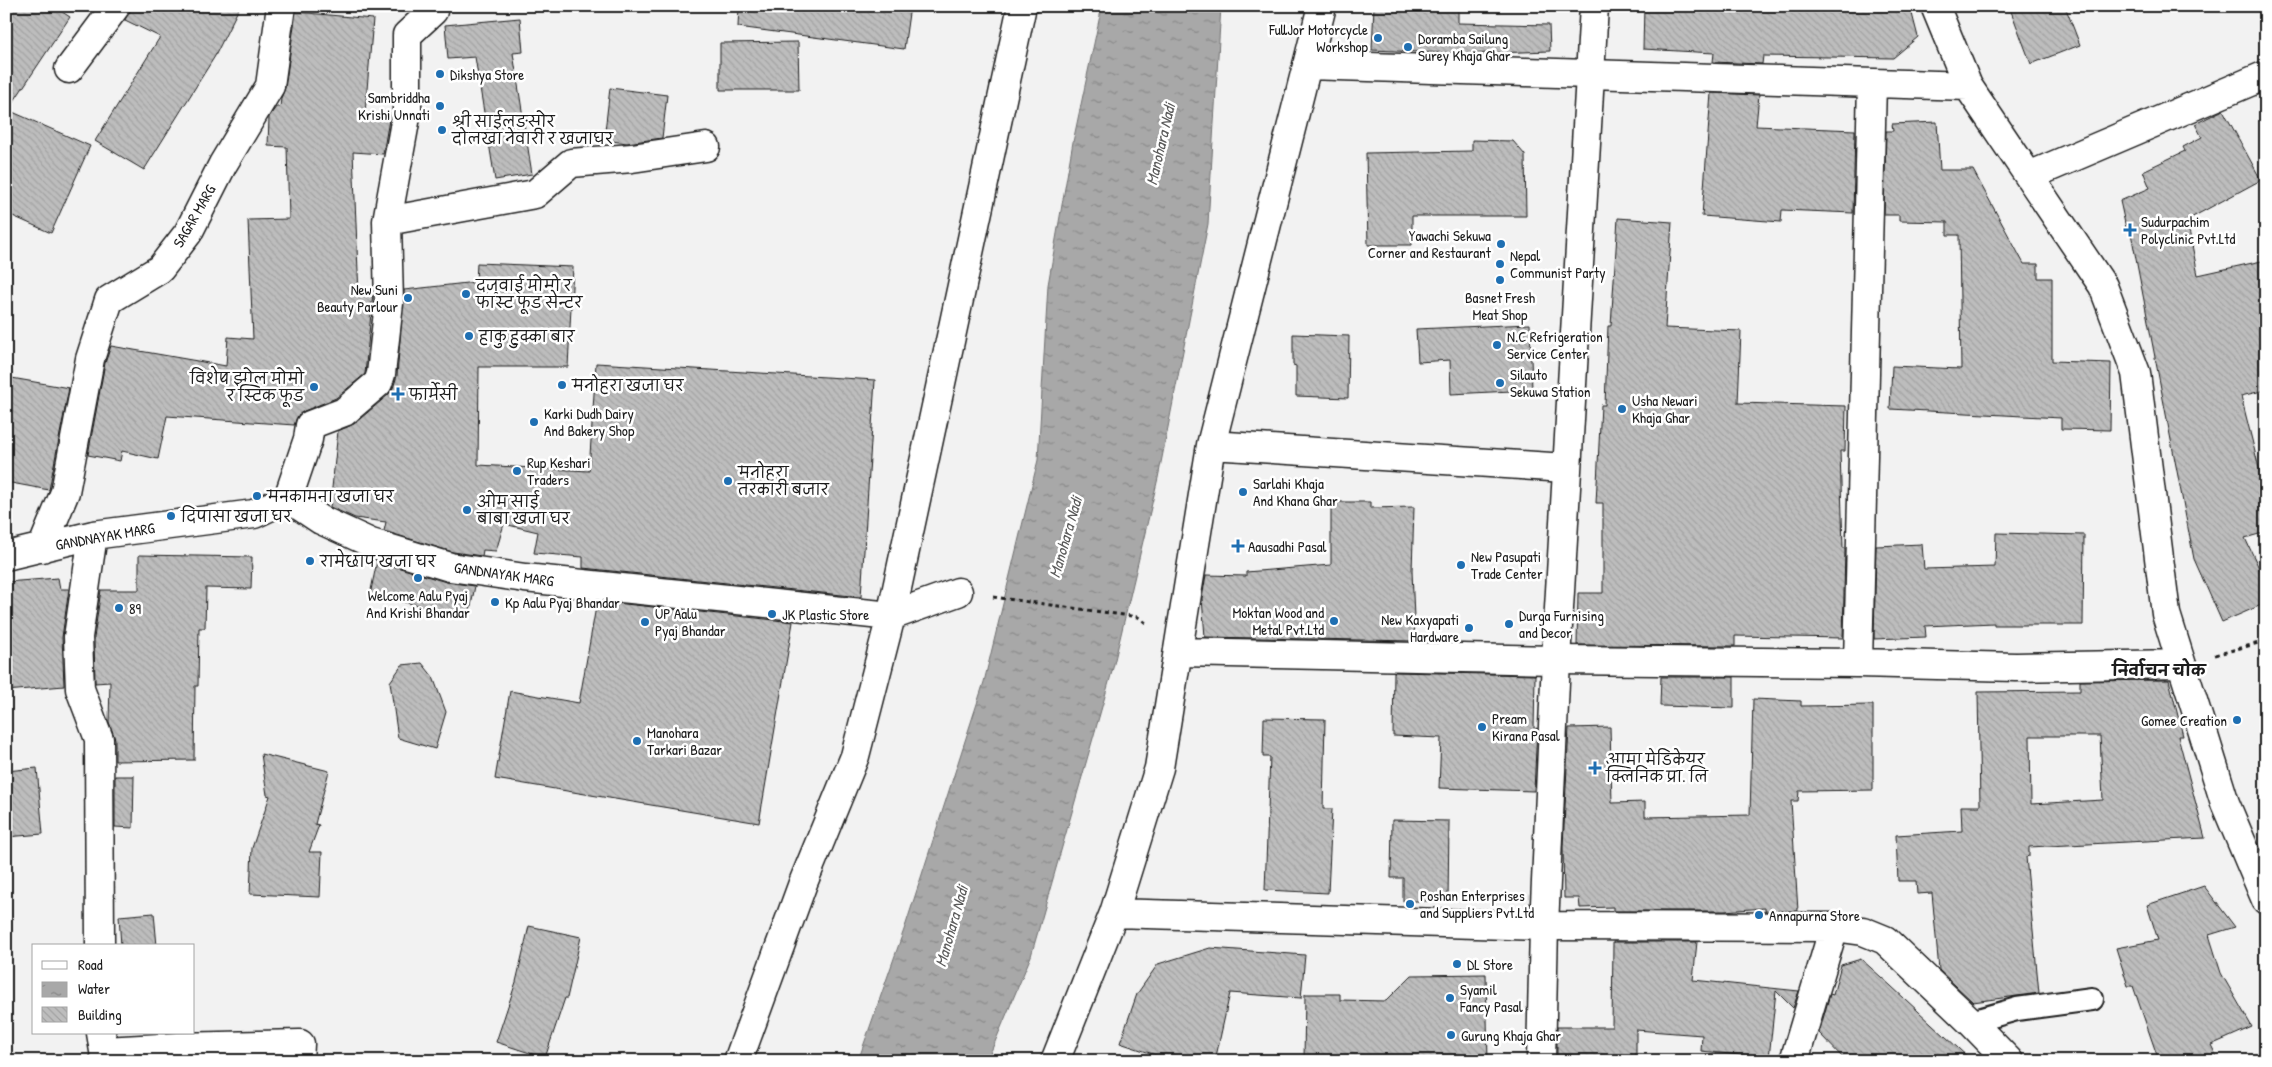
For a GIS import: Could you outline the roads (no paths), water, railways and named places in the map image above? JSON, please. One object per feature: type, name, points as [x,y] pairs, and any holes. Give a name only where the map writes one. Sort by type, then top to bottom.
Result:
[{"type":"street","points":[[69,69],[116,6]]},
{"type":"street","name":"SAGAR MARG","points":[[42,548],[65,492],[90,359],[110,300],[160,269],[188,233],[223,164],[270,86],[281,6]]},
{"type":"street","points":[[288,498],[308,439],[310,425],[344,412],[378,383],[381,374],[389,303],[388,220],[407,111],[407,35],[433,11],[433,6]]},
{"type":"street","points":[[738,1061],[803,883],[855,756],[891,616],[1022,6]]},
{"type":"street","points":[[1055,1061],[1114,913],[1159,768],[1212,446],[1322,6]]},
{"type":"street","points":[[1541,1061],[1544,926],[1556,660],[1594,6]]},
{"type":"street","points":[[1934,6],[1968,86],[2104,286],[2136,373],[2166,614],[2226,802],[2266,900]]},
{"type":"street","points":[[1307,65],[1591,76],[1968,86]]},
{"type":"street","points":[[2029,176],[2266,75]]},
{"type":"street","points":[[1858,662],[1872,83]]},
{"type":"street","points":[[388,220],[535,194],[572,163],[632,158],[706,147]]},
{"type":"street","points":[[1212,446],[1566,468]]},
{"type":"street","name":"GANDNAYAK MARG","points":[[6,556],[93,535],[254,514],[288,498],[321,520],[371,543],[450,567],[525,578],[891,616],[958,592]]},
{"type":"street","points":[[93,535],[78,637],[80,689],[99,739],[100,944]]},
{"type":"street","points":[[1179,652],[1556,660],[1858,662],[2016,667],[2181,664]]},
{"type":"street","points":[[1114,913],[1544,926],[1834,927],[1863,930],[1885,940],[1972,1022],[2009,1061]]},
{"type":"street","points":[[1794,1061],[1834,927]]},
{"type":"street","points":[[100,1034],[104,1051],[300,1044],[299,1061]]},
{"type":"lane","points":[[1972,1022],[2017,1010],[2092,999]]},
{"type":"water","name":"Manohara Nadi","points":[[1102,6],[1221,6],[1208,224],[1158,478],[1113,668],[1031,956],[987,1061],[858,1061],[906,924],[984,682],[1038,460],[1048,285],[1073,142]]},
{"type":"place","name":"FullJor Motorcycle Workshop","points":[[1378,38]]},
{"type":"place","name":"Doramba Sailung Surey Khaja Ghar","points":[[1408,47]]},
{"type":"place","name":"Dikshya Store","points":[[440,74]]},
{"type":"place","name":"Sambriddha Krishi Unnati","points":[[440,106]]},
{"type":"place","name":"श्री साईलुङसोर दोलखा नेवारी र खजाघर","points":[[442,130]]},
{"type":"place","name":"Sudurpachim Polyclinic Pvt.Ltd","points":[[2130,230]]},
{"type":"place","name":"Yawachi Sekuwa Corner and Restaurant","points":[[1501,244]]},
{"type":"place","name":"Nepal Communist Party","points":[[1500,264]]},
{"type":"place","name":"Basnet Fresh Meat Shop","points":[[1500,280]]},
{"type":"place","name":"दजुवाई मोमो र फास्ट फूड सेन्टर","points":[[466,294]]},
{"type":"place","name":"New Suni Beauty Parlour","points":[[408,298]]},
{"type":"place","name":"हाकु हुक्का बार","points":[[469,336]]},
{"type":"place","name":"N.C Refrigeration Service Center","points":[[1497,345]]},
{"type":"place","name":"Silauto Sekuwa Station","points":[[1500,383]]},
{"type":"place","name":"मनोहरा खजा घर","points":[[562,385]]},
{"type":"place","name":"विशेष झोल मोमो र स्टिक फूड","points":[[314,387]]},
{"type":"place","name":"फार्मेसी","points":[[398,394]]},
{"type":"place","name":"Usha Newari Khaja Ghar","points":[[1622,409]]},
{"type":"place","name":"Karki Dudh Dairy And Bakery Shop","points":[[534,422]]},
{"type":"place","name":"Rup Keshari Traders","points":[[517,471]]},
{"type":"place","name":"मनोहरा तरकारी बजार","points":[[728,481]]},
{"type":"place","name":"Sarlahi Khaja And Khana Ghar","points":[[1243,492]]},
{"type":"place","name":"मनकामना खजा घर","points":[[257,496]]},
{"type":"place","name":"ओम साई बाबा खजा घर","points":[[467,510]]},
{"type":"place","name":"दिपासा खजा घर","points":[[171,516]]},
{"type":"place","name":"Aausadhi Pasal","points":[[1238,546]]},
{"type":"place","name":"रामेछाप खजा घर","points":[[310,561]]},
{"type":"place","name":"New Pasupati Trade Center","points":[[1461,565]]},
{"type":"place","name":"Welcome Aalu Pyaj And Krishi Bhandar","points":[[418,578]]},
{"type":"place","name":"Kp Aalu Pyaj Bhandar","points":[[495,602]]},
{"type":"place","name":"89","points":[[119,608]]},
{"type":"place","name":"JK Plastic Store","points":[[772,614]]},
{"type":"place","name":"Moktan Wood and Metal Pvt.Ltd","points":[[1334,621]]},
{"type":"place","name":"UP Aalu Pyaj Bhandar","points":[[645,622]]},
{"type":"place","name":"Durga Furnising and Decor","points":[[1509,624]]},
{"type":"place","name":"New Kaxyapati Hardware","points":[[1469,628]]},
{"type":"place","name":"Gomee Creation","points":[[2237,720]]},
{"type":"place","name":"Pream Kirana Pasal","points":[[1482,727]]},
{"type":"place","name":"Manohara Tarkari Bazar","points":[[637,741]]},
{"type":"place","name":"आमा मेडिकेयर क्लिनिक प्रा. लि","points":[[1595,768]]},
{"type":"place","name":"Poshan Enterprises and Suppliers Pvt.Ltd","points":[[1410,904]]},
{"type":"place","name":"Annapurna Store","points":[[1759,915]]},
{"type":"place","name":"DL Store","points":[[1457,964]]},
{"type":"place","name":"Syamil Fancy Pasal","points":[[1450,998]]},
{"type":"place","name":"Gurung Khaja Ghar","points":[[1451,1035]]},
{"type":"district","name":"निर्वाचन चोक","points":[[2159,670]]}]
